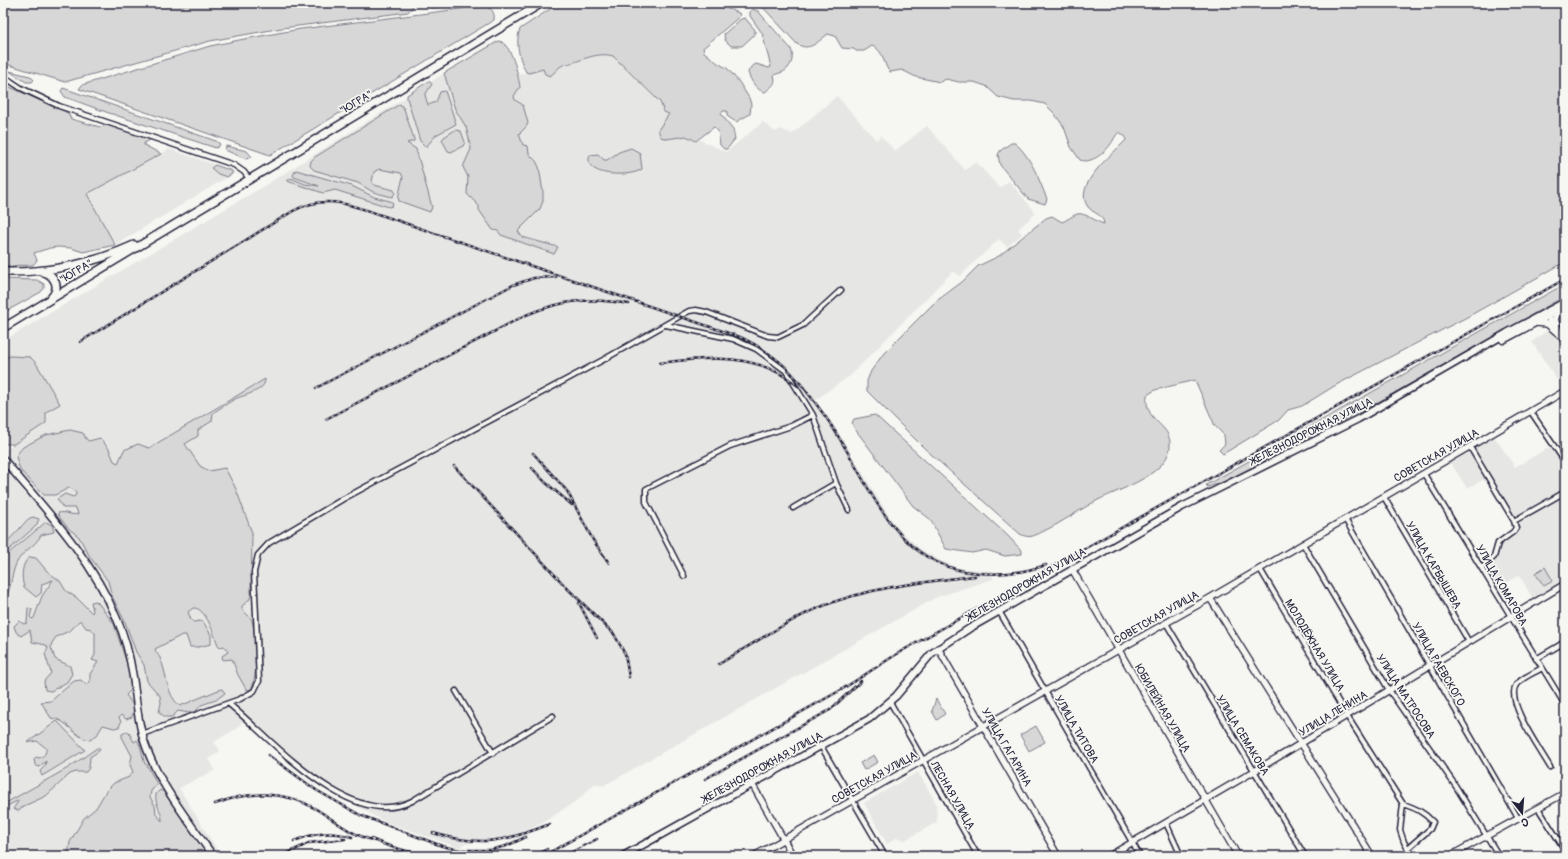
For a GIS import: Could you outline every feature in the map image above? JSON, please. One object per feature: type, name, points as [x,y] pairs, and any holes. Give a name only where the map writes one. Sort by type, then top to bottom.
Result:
[{"type":"highway","name":"\"ЮГРА\"","points":[[3,328],[542,3]]},
{"type":"highway","name":"\"ЮГРА\"","points":[[3,272],[37,271],[74,265],[102,258],[132,246],[182,220]]},
{"type":"highway","points":[[37,271],[49,274],[56,283],[55,293],[48,301]]},
{"type":"main road","points":[[1546,314],[1565,302]]},
{"type":"main road","points":[[1546,314],[1564,308]]},
{"type":"main road","name":"ЖЕЛЕЗНОДОРОЖНАЯ УЛИЦА","points":[[1460,361],[1531,325],[1546,314]]},
{"type":"main road","name":"ЖЕЛЕЗНОДОРОЖНАЯ УЛИЦА","points":[[623,856],[864,722],[890,702],[920,666],[938,648],[999,611],[1182,507],[1343,428],[1546,314]]},
{"type":"main road","points":[[3,459],[75,545],[101,585],[117,619],[127,647],[142,734],[152,763],[160,778],[213,856]]},
{"type":"street","points":[[3,76],[21,88],[59,106],[234,165],[244,172],[250,180]]},
{"type":"street","points":[[142,734],[229,704],[251,693],[257,688],[260,681],[254,572],[258,555],[269,543],[343,499],[603,360],[689,311],[696,310],[768,336],[778,337],[803,325],[841,290]]},
{"type":"street","points":[[1561,336],[1555,319],[1556,314],[1564,308]]},
{"type":"street","points":[[1546,314],[1565,342]]},
{"type":"street","points":[[1531,325],[1545,322],[1561,336]]},
{"type":"street","points":[[666,325],[721,336],[756,349],[786,371],[812,415],[836,483],[849,510]]},
{"type":"street","name":"СОВЕТСКАЯ УЛИЦА","points":[[754,856],[924,762],[1210,598],[1565,391]]},
{"type":"street","points":[[1531,412],[1565,462]]},
{"type":"street","points":[[684,576],[646,502],[646,489],[730,446],[792,426],[812,415]]},
{"type":"street","points":[[1470,447],[1514,521],[1516,530],[1498,543],[1494,557],[1482,568]]},
{"type":"street","name":"УЛИЦА КОМАРОВА","points":[[1424,474],[1565,706]]},
{"type":"street","points":[[793,508],[836,483]]},
{"type":"street","points":[[1514,521],[1565,492]]},
{"type":"street","name":"УЛИЦА КАРБЫШЕВА","points":[[1384,497],[1469,642]]},
{"type":"street","name":"УЛИЦА РАЕВСКОГО","points":[[1345,519],[1518,818]]},
{"type":"street","name":"УЛИЦА МАТРОСОВА","points":[[1303,544],[1390,690],[1487,835],[1499,856]]},
{"type":"street","name":"ЮБИЛЕЙНАЯ УЛИЦА","points":[[1072,569],[1238,856]]},
{"type":"street","name":"МОЛОДЁЖНАЯ УЛИЦА","points":[[1260,569],[1347,716],[1403,804]]},
{"type":"street","name":"УЛИЦА ЛЕНИНА","points":[[1109,856],[1347,716],[1565,584]]},
{"type":"street","points":[[1210,598],[1300,744],[1372,856]]},
{"type":"street","name":"УЛИЦА ТИТОВА","points":[[999,611],[1140,856]]},
{"type":"street","name":"УЛИЦА СЕМАКОВА","points":[[1166,623],[1305,856]]},
{"type":"street","points":[[1536,659],[1563,643],[1565,650]]},
{"type":"street","name":"УЛИЦА ГАГАРИНА","points":[[938,648],[1058,856]]},
{"type":"street","points":[[1542,668],[1518,682],[1514,689],[1513,696],[1520,716],[1550,767]]},
{"type":"street","points":[[456,691],[493,754]]},
{"type":"street","name":"ЛЕСНАЯ УЛИЦА","points":[[890,702],[978,856]]},
{"type":"street","points":[[229,704],[321,782],[350,798],[377,807],[393,808],[407,804],[493,754],[553,716]]},
{"type":"street","points":[[821,746],[885,856]]},
{"type":"street","points":[[752,784],[793,856]]},
{"type":"street","points":[[1450,856],[1565,793]]},
{"type":"street","points":[[1408,848],[1430,829],[1433,822],[1416,808],[1403,804],[1400,830],[1408,848],[1412,856]]},
{"type":"street","points":[[1538,808],[1565,850]]},
{"type":"street","points":[[1166,823],[1181,856]]},
{"type":"shaded area","points":[[3,3],[413,3],[412,8],[408,12],[282,28],[210,41],[65,82],[3,63]]},
{"type":"shaded area","points":[[422,3],[466,3],[432,8]]},
{"type":"shaded area","points":[[559,3],[713,3],[739,13],[740,16],[703,48],[704,52],[719,64],[727,68],[739,82],[751,104],[750,114],[736,122],[727,116],[727,111],[723,111],[721,114],[733,129],[735,139],[727,149],[724,149],[720,145],[718,131],[714,127],[696,141],[686,136],[667,139],[661,137],[658,130],[669,114],[664,112],[660,102],[613,56],[594,56],[563,65],[550,76],[545,74],[543,69],[529,73],[526,72],[521,62],[518,50],[520,29]]},
{"type":"shaded area","points":[[759,3],[1565,3],[1565,262],[1469,316],[1336,385],[1302,406],[1288,410],[1279,420],[1223,454],[1219,450],[1225,444],[1224,435],[1215,426],[1195,380],[1155,390],[1147,395],[1147,404],[1152,416],[1165,430],[1170,442],[1169,453],[1163,463],[1154,471],[1131,485],[1098,500],[1037,534],[1025,536],[1020,534],[923,447],[867,391],[867,381],[871,371],[884,353],[935,302],[962,282],[978,266],[999,256],[1046,218],[1052,216],[1062,222],[1077,214],[1080,214],[1104,224],[1102,218],[1088,207],[1084,198],[1085,189],[1089,180],[1096,171],[1126,140],[1125,136],[1119,132],[1101,155],[1088,161],[1080,160],[1071,147],[1064,127],[1054,113],[1045,104],[1031,101],[1014,101],[998,97],[986,86],[974,82],[959,82],[946,79],[940,82],[916,77],[902,70],[890,72],[886,66],[882,54],[876,48],[872,46],[864,51],[856,51],[854,49],[842,48],[835,36],[828,34],[813,45],[806,47],[802,46],[797,44]]},
{"type":"shaded area","points":[[484,6],[492,11],[494,20],[270,155],[79,89],[82,85],[210,46],[244,39],[301,29]]},
{"type":"shaded area","points":[[752,9],[758,11],[792,52],[790,66],[785,71],[774,75],[774,83],[765,92],[759,90],[754,85],[748,72],[751,67],[756,64],[769,68],[771,67],[762,33],[750,16]]},
{"type":"shaded area","points":[[745,18],[755,30],[755,34],[742,46],[731,46],[725,40],[724,34],[741,19]]},
{"type":"shaded area","points":[[496,41],[502,41],[505,44],[518,74],[544,69],[546,71],[598,55],[606,54],[613,56],[660,102],[664,112],[669,114],[667,139],[686,136],[696,141],[700,140],[726,152],[763,122],[775,132],[780,129],[792,134],[837,96],[876,140],[881,136],[895,151],[927,126],[965,170],[976,162],[1000,188],[1009,181],[1036,213],[1018,229],[1022,234],[1007,247],[999,239],[960,276],[953,271],[851,375],[815,400],[845,444],[890,518],[900,530],[919,548],[939,560],[959,568],[993,571],[993,579],[937,597],[603,786],[594,784],[579,799],[547,820],[519,833],[520,837],[510,840],[462,844],[460,848],[383,821],[324,787],[304,773],[244,720],[237,728],[214,742],[220,750],[209,759],[215,770],[179,788],[221,856],[3,856],[3,451],[12,445],[3,434],[3,341],[264,186]]},
{"type":"shaded area","points":[[499,41],[504,43],[514,61],[520,87],[514,96],[515,100],[523,105],[528,123],[519,134],[523,145],[528,146],[529,154],[536,161],[539,167],[543,192],[543,201],[540,209],[518,231],[522,237],[558,247],[554,254],[501,235],[498,231],[493,230],[479,210],[479,206],[467,194],[468,177],[463,167],[471,149],[470,143],[466,127],[455,109],[444,73]]},
{"type":"shaded area","points":[[9,71],[30,76],[34,80],[32,82],[26,82]]},
{"type":"shaded area","points":[[429,81],[432,84],[425,95],[428,105],[436,102],[440,92],[445,91],[456,124],[436,135],[426,147],[420,141],[407,95]]},
{"type":"shaded area","points":[[3,84],[68,113],[71,119],[100,127],[107,125],[152,139],[144,143],[144,145],[161,154],[87,194],[115,245],[83,252],[71,248],[50,248],[34,253],[37,260],[33,265],[3,266]]},
{"type":"shaded area","points":[[63,88],[216,141],[220,144],[216,148],[106,112],[65,97],[61,91]]},
{"type":"shaded area","points":[[400,104],[404,109],[414,139],[414,141],[407,143],[416,149],[432,207],[430,212],[399,201],[398,198],[403,177],[401,173],[379,169],[374,172],[372,182],[374,185],[394,190],[395,193],[392,197],[373,192],[358,183],[314,170],[310,166],[311,161],[315,157]]},
{"type":"shaded area","points":[[455,130],[461,131],[465,142],[463,146],[451,152],[448,151],[442,140]]},
{"type":"shaded area","points":[[1011,143],[1015,143],[1021,149],[1030,162],[1047,199],[1045,204],[1028,199],[1000,165],[998,155],[1000,151]]},
{"type":"shaded area","points":[[226,146],[247,151],[252,157],[246,159],[225,150]]},
{"type":"shaded area","points":[[631,148],[640,153],[642,169],[637,172],[609,174],[600,172],[593,168],[589,163],[590,155],[598,154],[604,160],[607,160],[619,152]]},
{"type":"shaded area","points":[[169,149],[236,172],[115,245],[87,194]]},
{"type":"shaded area","points":[[215,165],[232,171],[232,174],[227,177],[218,174],[211,168]]},
{"type":"shaded area","points":[[296,170],[352,186],[374,197],[390,201],[393,203],[392,206],[389,207],[335,190],[323,193],[287,181],[291,178],[305,184],[319,186],[294,177],[293,175]]},
{"type":"shaded area","points":[[3,279],[37,280],[44,284],[44,288],[41,292],[3,313]]},
{"type":"shaded area","points":[[1565,284],[1565,296],[1364,410],[1223,482],[1208,487],[1206,485]]},
{"type":"shaded area","points":[[1549,329],[1565,347],[1565,388],[1562,390],[1563,389],[1532,342]]},
{"type":"shaded area","points":[[10,356],[30,357],[36,363],[60,404],[46,412],[46,423],[14,444],[3,444],[3,359]]},
{"type":"shaded area","points":[[265,379],[262,387],[258,390],[235,399],[213,413],[212,421],[198,430],[198,436],[185,444],[200,466],[209,471],[225,468],[236,489],[252,533],[251,596],[242,606],[242,609],[251,619],[253,627],[256,667],[253,685],[250,690],[246,689],[238,675],[232,659],[223,660],[222,656],[228,652],[224,646],[220,647],[218,645],[206,617],[198,609],[193,608],[188,612],[191,620],[194,622],[200,621],[204,623],[211,635],[211,644],[190,647],[186,635],[182,635],[155,649],[160,658],[169,690],[175,702],[180,706],[222,689],[225,693],[216,700],[201,705],[196,711],[189,713],[178,711],[172,717],[165,717],[159,712],[161,703],[160,696],[147,681],[144,665],[136,652],[125,622],[112,596],[108,581],[90,557],[79,537],[67,527],[58,515],[58,513],[78,514],[76,508],[63,508],[57,499],[65,494],[73,497],[76,495],[75,492],[73,489],[69,488],[55,495],[44,495],[20,470],[16,457],[23,447],[46,435],[70,430],[83,433],[89,441],[100,438],[109,449],[114,461],[118,463],[124,450],[138,444],[149,448]]},
{"type":"shaded area","points":[[875,415],[1008,536],[1022,551],[1022,554],[1005,556],[986,550],[972,553],[946,549],[930,519],[913,506],[852,423],[854,419]]},
{"type":"shaded area","points":[[1494,436],[1515,467],[1553,445],[1565,461],[1565,580],[1533,599],[1519,575],[1495,590],[1482,568],[1493,559],[1497,544],[1515,530],[1490,483],[1483,480],[1467,488],[1450,462]]},
{"type":"shaded area","points":[[33,517],[39,519],[36,526],[3,555],[3,550],[9,540],[27,520]]},
{"type":"shaded area","points":[[46,522],[52,525],[54,532],[41,535],[16,564],[8,594],[3,602],[3,558]]},
{"type":"shaded area","points":[[30,557],[36,558],[47,571],[60,581],[66,591],[77,598],[92,613],[91,602],[96,601],[114,624],[128,667],[131,690],[126,695],[132,705],[133,713],[132,717],[126,719],[121,715],[119,717],[121,722],[119,727],[114,728],[103,725],[97,735],[90,740],[80,736],[57,719],[51,718],[41,702],[51,701],[74,681],[81,680],[85,684],[90,682],[90,674],[98,662],[92,660],[95,655],[95,633],[91,629],[86,628],[81,621],[79,621],[71,630],[56,637],[51,647],[55,659],[70,666],[72,674],[67,682],[51,691],[45,690],[44,681],[51,673],[45,654],[48,648],[46,645],[32,642],[30,630],[21,636],[16,632],[14,626],[19,621],[24,624],[27,623],[28,608],[32,609],[30,617],[32,619],[34,618],[42,596],[53,580],[42,584],[41,593],[36,597],[24,587],[22,571],[25,563]]},
{"type":"shaded area","points":[[1545,567],[1553,581],[1544,586],[1535,573]]},
{"type":"shaded area","points":[[936,699],[945,714],[937,720],[932,711]]},
{"type":"shaded area","points":[[57,721],[85,750],[42,776],[40,771],[45,766],[46,761],[39,767],[35,765],[34,759],[36,757],[39,758],[43,756],[46,752],[46,748],[37,741],[27,743]]},
{"type":"shaded area","points":[[1036,726],[1045,742],[1029,751],[1020,735]]},
{"type":"shaded area","points":[[128,731],[134,742],[137,740],[139,743],[145,764],[147,765],[157,784],[151,791],[150,797],[155,806],[156,814],[162,821],[156,798],[156,794],[160,790],[164,792],[208,856],[68,856],[70,842],[84,818],[96,808],[106,791],[114,783],[129,777],[133,772],[130,765],[132,756],[122,737],[122,734]]},
{"type":"shaded area","points":[[97,748],[100,748],[99,751],[90,757],[89,768],[86,772],[76,772],[70,774],[46,796],[24,806],[18,811],[13,809],[19,800],[3,808],[4,804],[68,768]]},
{"type":"shaded area","points":[[874,755],[878,762],[864,770],[860,763]]},
{"type":"shaded area","points":[[918,772],[936,803],[937,822],[905,840],[896,838],[887,844],[864,803]]},
{"type":"railway","points":[[80,342],[293,211],[306,205],[318,203],[342,203],[740,337],[754,344],[787,368],[822,412]]},
{"type":"railway","points":[[316,388],[513,285],[534,278],[556,277]]},
{"type":"railway","points":[[543,856],[841,690],[900,652],[1565,279]]},
{"type":"railway","points":[[326,419],[526,315],[539,310],[564,303],[589,300],[629,304]]},
{"type":"railway","points":[[660,363],[696,359],[749,362],[766,367],[783,375],[798,386]]},
{"type":"railway","points":[[819,408],[836,432],[882,510],[899,534],[921,553],[946,566],[978,573],[1012,573],[1046,565]]},
{"type":"railway","points":[[533,453],[567,491],[593,540],[609,563]]},
{"type":"railway","points":[[454,466],[567,588],[614,634],[625,654],[629,677]]},
{"type":"railway","points":[[532,468],[545,482],[572,505]]},
{"type":"railway","points":[[719,664],[770,633],[823,606],[859,594],[898,586],[975,576]]},
{"type":"railway","points":[[579,603],[597,638]]},
{"type":"railway","points":[[705,779],[830,710],[861,681]]},
{"type":"railway","points":[[268,755],[316,790],[360,815],[442,846],[459,850],[490,850],[506,846],[526,837]]},
{"type":"railway","points":[[215,804],[253,795],[266,794],[291,798],[316,809],[357,835],[375,841]]},
{"type":"railway","points":[[433,833],[465,840],[479,841],[519,835],[550,824]]},
{"type":"railway","points":[[294,841],[309,836],[323,834],[337,834],[352,837]]},
{"type":"railway","points":[[282,856],[309,843],[345,839]]},
{"type":"railway","points":[[371,839],[394,848],[430,855],[443,856],[467,854]]},
{"type":"railway","points":[[564,856],[597,839]]},
{"type":"railway","points":[[535,856],[547,849]]},
{"type":"railway","points":[[341,856],[366,854],[409,854]]}]
